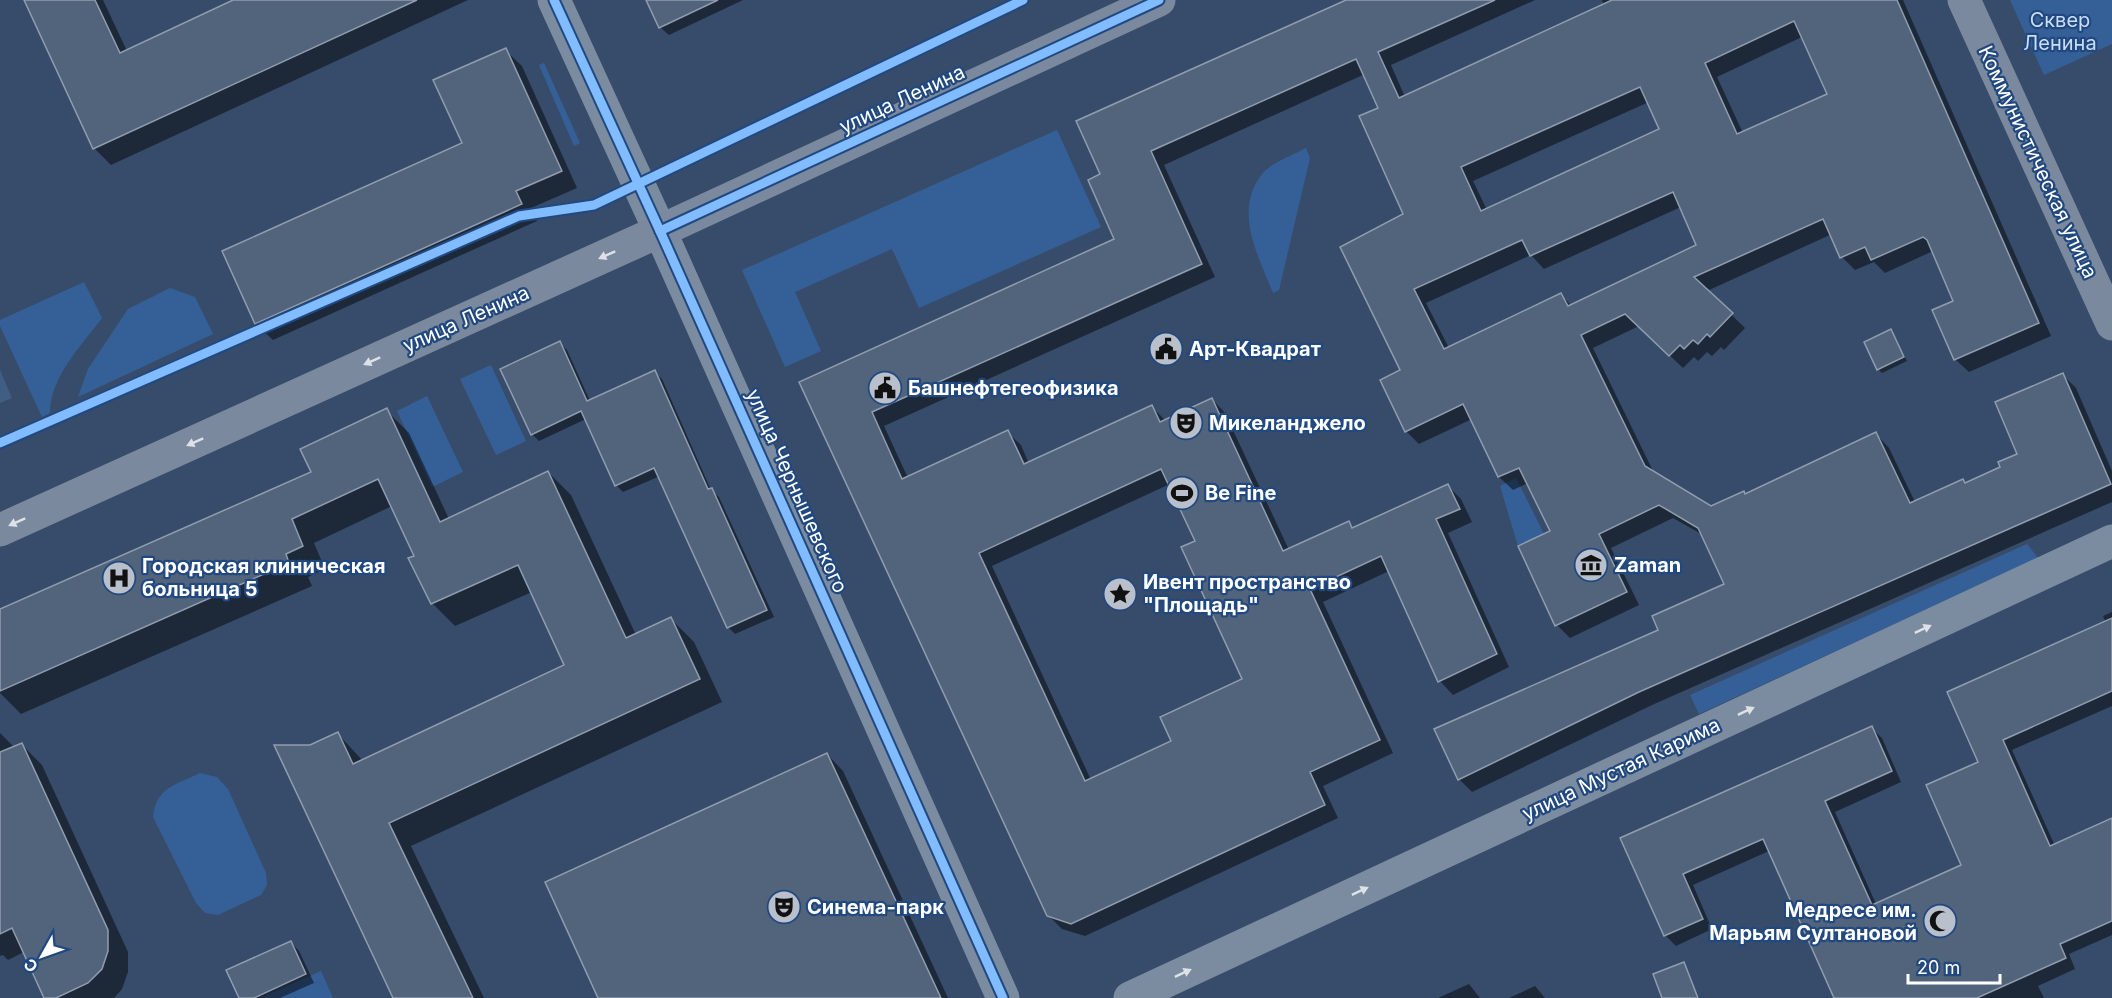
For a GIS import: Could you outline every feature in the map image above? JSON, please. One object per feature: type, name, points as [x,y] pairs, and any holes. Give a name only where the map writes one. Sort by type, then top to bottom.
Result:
[{"type":"main road","name":"улица Ленина","points":[[0,530],[660,231],[1160,0]]},
{"type":"main road","name":"Коммунистическая улица","points":[[1964,0],[2112,324]]},
{"type":"street","name":"улица Чернышевского","points":[[554,0],[660,231],[1003,998]]},
{"type":"street","name":"улица Мустая Карима","points":[[1130,998],[2112,541]]},
{"type":"green space","name":"Сквер Ленина","points":[[2010,0],[2112,0],[2112,44],[2044,75]]},
{"type":"green space","points":[[544,63],[580,143],[574,146],[539,65]]},
{"type":"green space","points":[[1057,130],[1101,227],[919,308],[892,249],[795,292],[821,351],[785,367],[742,270]]},
{"type":"green space","points":[[1306,148],[1310,158],[1279,290],[1273,293],[1251,233],[1249,203],[1254,188],[1266,170]]},
{"type":"green space","points":[[84,282],[102,318],[68,362],[55,387],[50,413],[42,417],[0,326],[0,320]]},
{"type":"green space","points":[[170,288],[195,297],[213,334],[78,397],[88,369],[128,309]]},
{"type":"green space","points":[[491,365],[526,441],[496,455],[460,379]]},
{"type":"green space","points":[[427,396],[463,472],[432,487],[397,411]]},
{"type":"green space","points":[[1516,478],[1544,534],[1518,546],[1500,486]]},
{"type":"green space","points":[[2027,544],[2038,558],[1699,714],[1690,695]]},
{"type":"green space","points":[[200,773],[217,777],[228,789],[266,873],[267,885],[261,895],[218,915],[205,913],[196,903],[153,817],[158,799],[163,793],[175,784]]},
{"type":"green space","points":[[321,971],[333,998],[261,998]]},
{"type":"shaded area","points":[[0,370],[12,398],[0,403]]},
{"type":"building","points":[[24,0],[95,0],[120,53],[233,0],[417,0],[93,149]]},
{"type":"building","points":[[646,0],[718,0],[659,28]]},
{"type":"building","points":[[1346,0],[1495,0],[1378,52],[1399,98],[1612,0],[1897,0],[2039,323],[1954,360],[1932,310],[1953,301],[1927,240],[1923,237],[1871,260],[1865,247],[1840,258],[1823,219],[1694,277],[1733,313],[1710,337],[1707,334],[1698,344],[1693,340],[1684,349],[1680,345],[1669,356],[1625,314],[1581,335],[1645,466],[1711,506],[1744,491],[1745,494],[1876,432],[1910,503],[1963,479],[1965,483],[2000,467],[1998,462],[2017,454],[1995,402],[2063,373],[2111,484],[1639,692],[1458,780],[1434,729],[1658,630],[1652,616],[1724,584],[1698,528],[1659,505],[1599,534],[1627,592],[1555,626],[1518,546],[1550,531],[1519,468],[1498,477],[1463,404],[1405,432],[1380,380],[1400,370],[1340,247],[1403,214],[1359,116],[1378,108],[1356,59],[1151,151],[1202,264],[872,412],[902,479],[1008,430],[1024,464],[1152,405],[1160,422],[1212,398],[1283,551],[1349,521],[1352,528],[1448,484],[1460,509],[1436,519],[1497,654],[1438,682],[1381,556],[1310,589],[1380,740],[1310,772],[1325,805],[1071,924],[1047,916],[799,382],[1114,239],[1088,180],[1100,174],[1076,121]],"holes":[[[1794,21],[1827,94],[1737,134],[1705,63]],[[1640,87],[1659,129],[1481,211],[1461,167]],[[1673,192],[1696,245],[1568,306],[1561,293],[1444,349],[1414,289],[1522,240],[1530,256]],[[1161,469],[1195,541],[1181,547],[1242,679],[1160,717],[1171,741],[1085,781],[979,553]]]},
{"type":"building","points":[[506,48],[562,171],[516,191],[522,204],[255,324],[222,251],[462,143],[433,80]]},
{"type":"building","points":[[1891,329],[1904,357],[1877,370],[1864,342]]},
{"type":"building","points":[[560,341],[587,401],[655,370],[708,489],[712,488],[767,610],[727,628],[654,468],[615,486],[581,411],[531,435],[500,369]]},
{"type":"building","points":[[387,408],[440,522],[548,471],[626,638],[671,617],[700,679],[389,823],[473,998],[393,998],[274,745],[310,745],[338,732],[353,764],[564,665],[518,565],[431,604],[408,558],[414,556],[378,479],[292,519],[303,546],[286,554],[289,563],[0,691],[0,609],[311,472],[300,449]]},
{"type":"building","points":[[2112,618],[2112,691],[2003,740],[2050,846],[2112,818],[2112,921],[2060,944],[2066,958],[1977,998],[1834,998],[1763,839],[1683,874],[1703,919],[1664,936],[1620,838],[1872,726],[1892,771],[1825,801],[1872,905],[1961,865],[1926,785],[1978,762],[1947,692]]},
{"type":"building","points":[[22,743],[108,930],[108,951],[102,969],[88,983],[56,998],[44,998],[12,928],[0,934],[0,752]]},
{"type":"building","points":[[827,753],[941,998],[598,998],[545,882]]},
{"type":"building","points":[[291,941],[306,974],[254,998],[239,998],[226,970]]},
{"type":"building","points":[[1684,962],[1698,998],[1662,998],[1653,974]]},
{"type":"cycle path","points":[[554,0],[660,231],[1003,998]]},
{"type":"cycle path","points":[[0,443],[519,216],[594,205],[1023,0]]},
{"type":"cycle path","points":[[660,231],[1159,0]]},
{"type":"place","name":"Арт-Квадрат","points":[[1166,349]]},
{"type":"place","name":"Башнефтегеофизика","points":[[885,388]]},
{"type":"place","name":"Микеланджело","points":[[1186,423]]},
{"type":"place","name":"Be Fine","points":[[1182,493]]},
{"type":"place","name":"Zaman","points":[[1591,565]]},
{"type":"place","name":"Городская клиническая больница 5","points":[[119,578]]},
{"type":"place","name":"Ивент пространство \"Площадь\"","points":[[1120,594]]},
{"type":"place","name":"Синема-парк","points":[[784,907]]},
{"type":"place","name":"Медресе им. Марьям Султановой","points":[[1940,921]]}]
